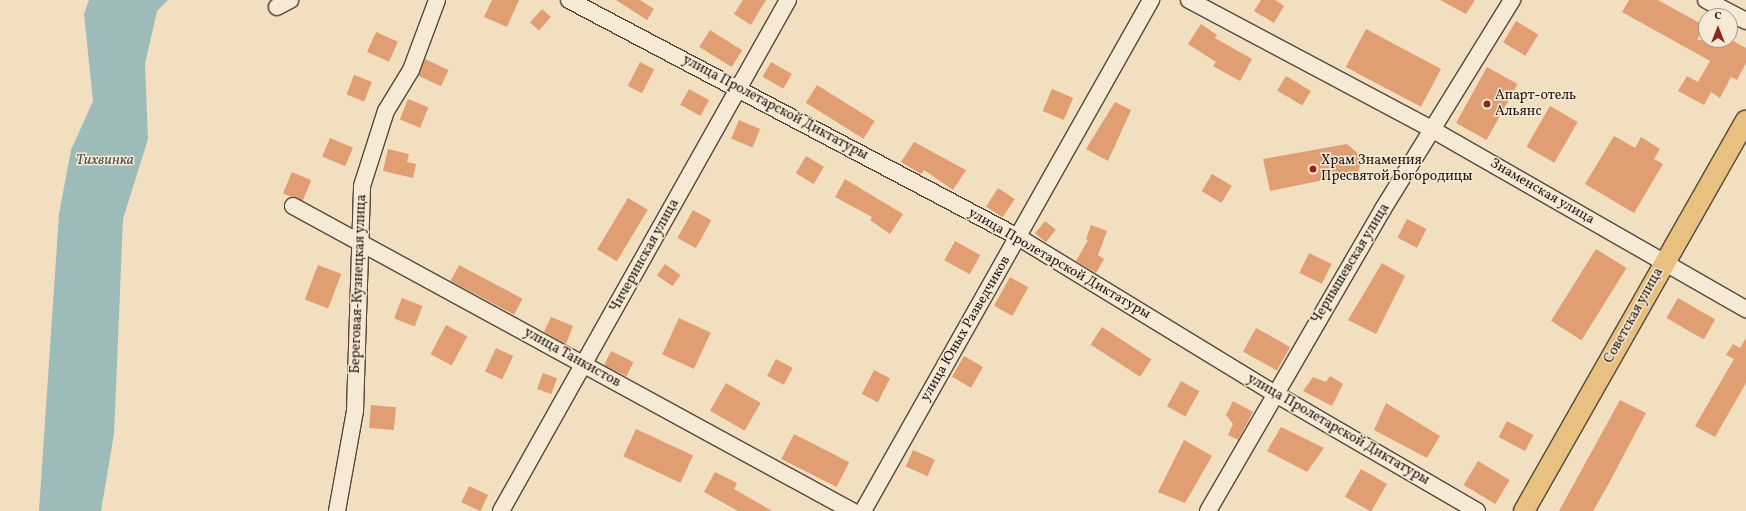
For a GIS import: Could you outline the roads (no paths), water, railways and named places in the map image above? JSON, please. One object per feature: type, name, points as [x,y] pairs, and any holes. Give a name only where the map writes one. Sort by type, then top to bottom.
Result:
[{"type":"main road","name":"Советская улица","points":[[1524,511],[1664,262],[1746,121]]},
{"type":"street","name":"Береговая-Кузнецкая улица","points":[[337,511],[355,411],[358,242],[362,186],[386,111],[411,70],[437,0]]},
{"type":"street","name":"улица Пролетарской Диктатуры","points":[[569,0],[1018,237],[1274,393],[1477,511]]},
{"type":"street","name":"Чичеринская улица","points":[[501,511],[586,366],[736,89],[788,0]]},
{"type":"street","name":"улица Юных Разведчиков","points":[[863,511],[1151,0]]},
{"type":"street","name":"Знаменская улица","points":[[1189,0],[1433,130],[1746,309]]},
{"type":"street","name":"Чернышевская улица","points":[[1208,511],[1378,205],[1433,130],[1512,0]]},
{"type":"street","points":[[1706,0],[1746,21]]},
{"type":"street","name":"улица Танкистов","points":[[293,206],[852,511]]},
{"type":"water","name":"Тихвинка","points":[[89,0],[168,0],[157,11],[145,64],[148,139],[123,219],[114,434],[101,511],[39,511],[59,214],[71,150],[93,101],[84,14]]},
{"type":"place","name":"Апарт-отель Альянс","points":[[1487,104]]},
{"type":"place","name":"Храм Знамения Пресвятой Богородицы","points":[[1313,169]]}]
